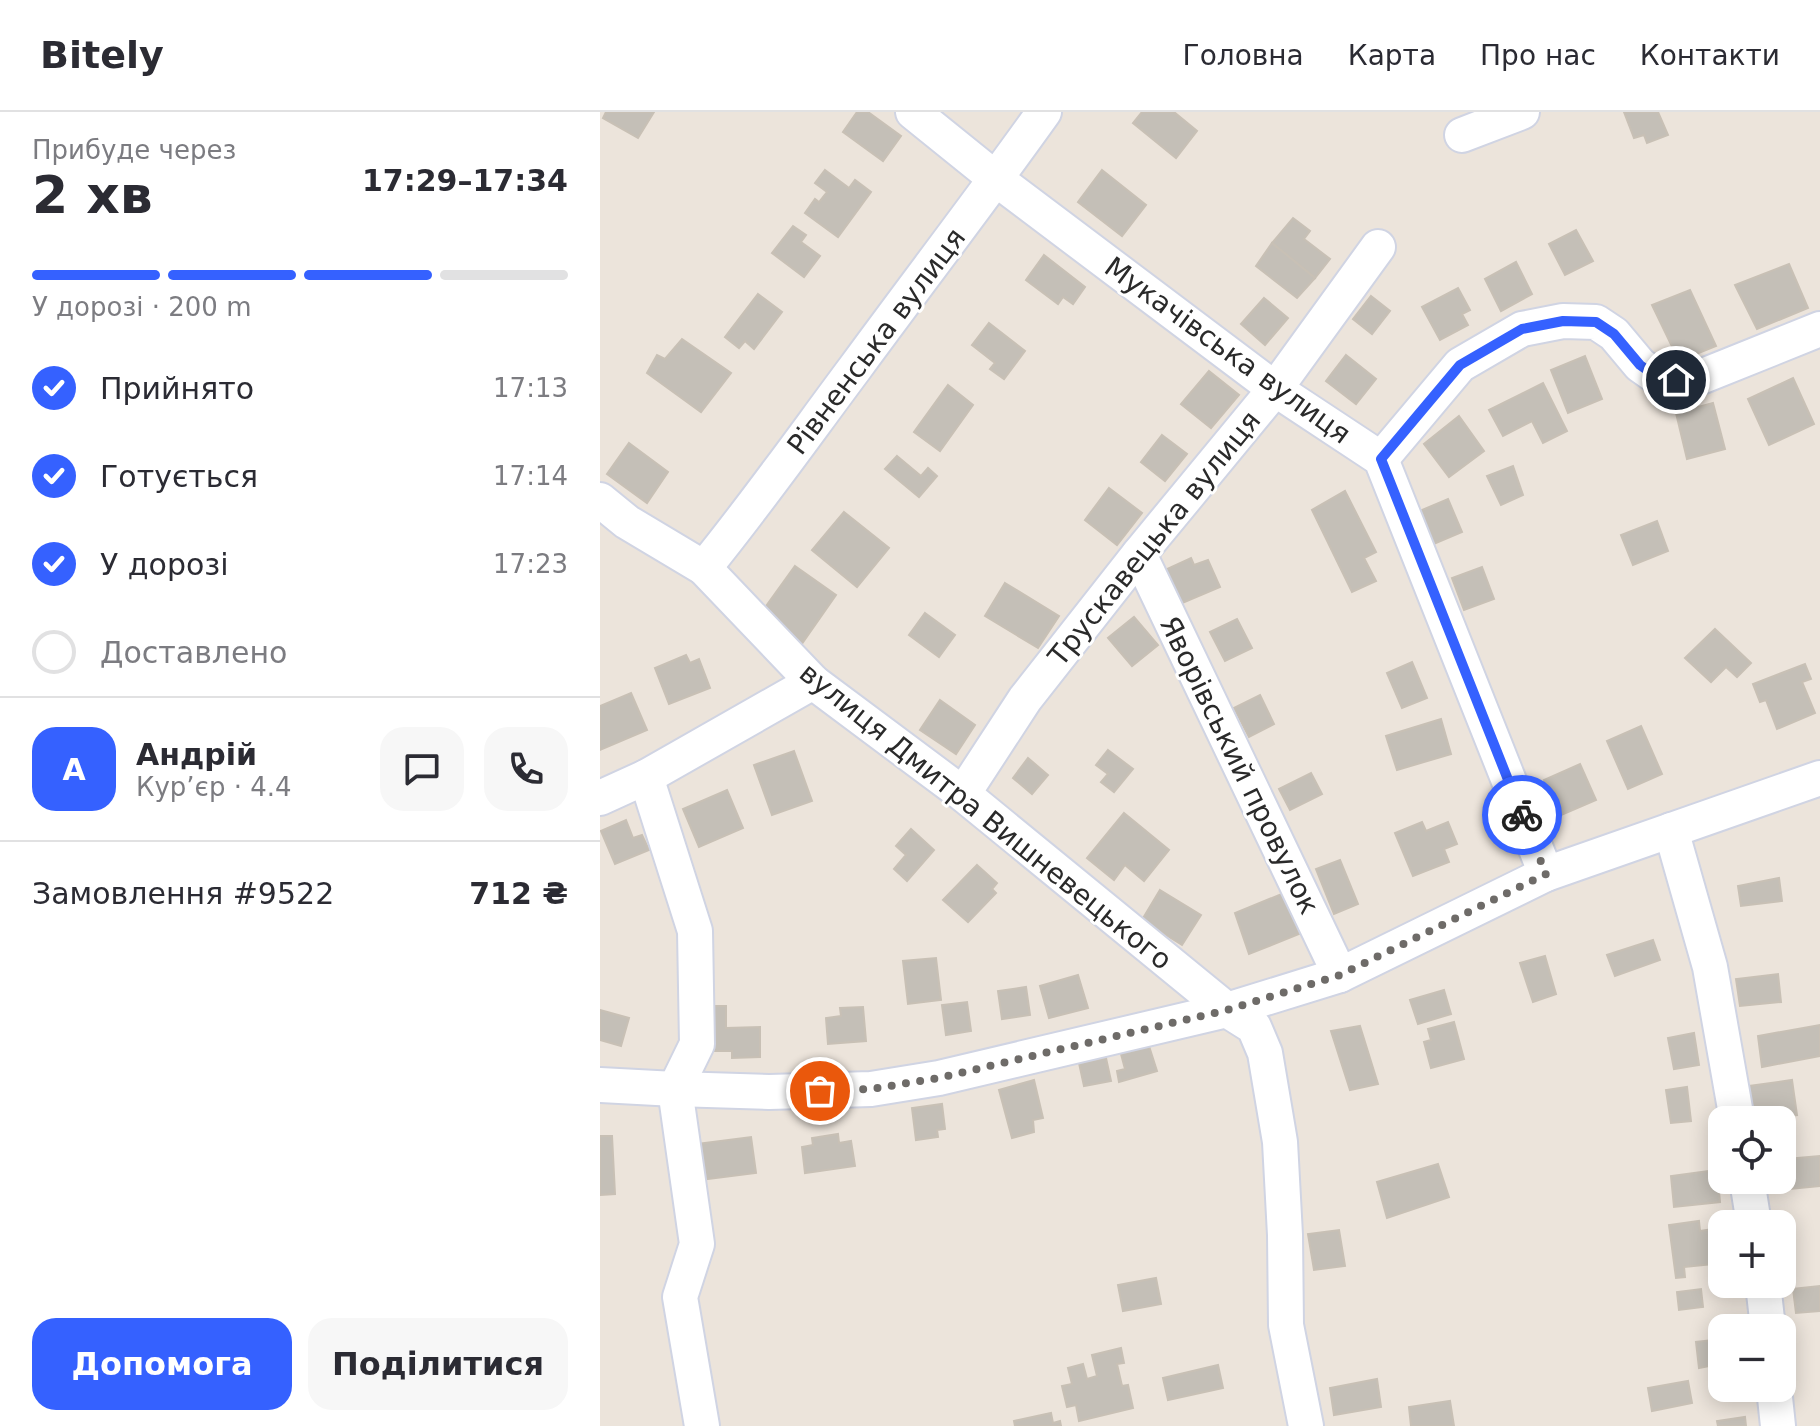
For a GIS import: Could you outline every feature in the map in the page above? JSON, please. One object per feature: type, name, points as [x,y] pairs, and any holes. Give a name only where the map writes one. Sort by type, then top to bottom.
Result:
[{"type":"street","name":"Мукачівська вулиця","points":[[913,112],[996,179],[1275,389],[1381,459],[1546,874]]},
{"type":"street","name":"Рівненська вулиця","points":[[704,568],[751,510],[1044,112]]},
{"type":"street","points":[[1462,135],[1522,112]]},
{"type":"street","name":"Трускавецька вулиця","points":[[963,794],[1025,699],[1275,389],[1378,247]]},
{"type":"street","points":[[1381,459],[1460,365],[1522,329],[1563,321],[1596,322],[1614,334],[1640,365],[1657,377],[1676,380],[1703,376],[1820,329]]},
{"type":"street","name":"вулиця Дмитра Вишневецького","points":[[600,500],[627,522],[704,568],[813,682],[963,794],[1227,1010],[1254,1027],[1265,1053],[1280,1142],[1286,1325],[1306,1426]]},
{"type":"street","name":"Яворівський провулок","points":[[1139,554],[1340,975]]},
{"type":"street","points":[[600,798],[646,777],[813,682]]},
{"type":"street","points":[[646,777],[695,931],[697,1044],[675,1089],[697,1244],[680,1297],[702,1426]]},
{"type":"street","points":[[600,1085],[769,1092],[871,1089],[939,1078],[1227,1010],[1340,975],[1546,874],[1820,778]]},
{"type":"street","points":[[1671,830],[1710,967],[1735,1106]]},
{"type":"street","points":[[1775,1402],[1778,1426]]},
{"type":"building","points":[[606,112],[654,112],[638,138],[603,118]]},
{"type":"building","points":[[857,112],[868,112],[901,136],[883,161],[843,132]]},
{"type":"building","points":[[1142,112],[1174,112],[1197,131],[1176,158],[1133,123]]},
{"type":"building","points":[[1624,112],[1658,112],[1668,135],[1647,143],[1644,135],[1634,138]]},
{"type":"building","points":[[825,170],[849,188],[855,180],[871,192],[838,237],[805,213],[815,199],[819,202],[827,192],[815,183]]},
{"type":"building","points":[[1102,170],[1146,205],[1122,236],[1078,202]]},
{"type":"building","points":[[1293,218],[1310,231],[1304,239],[1330,259],[1315,278],[1272,243]]},
{"type":"building","points":[[793,226],[806,235],[801,242],[820,256],[804,277],[772,253]]},
{"type":"building","points":[[1576,230],[1593,261],[1565,275],[1549,244]]},
{"type":"building","points":[[1272,243],[1315,278],[1297,298],[1256,266]]},
{"type":"building","points":[[1044,255],[1085,287],[1073,304],[1063,297],[1058,304],[1026,280]]},
{"type":"building","points":[[1516,262],[1532,294],[1501,311],[1485,279]]},
{"type":"building","points":[[1789,264],[1808,308],[1757,329],[1735,285]]},
{"type":"building","points":[[1458,288],[1470,310],[1462,314],[1468,325],[1440,340],[1422,307]]},
{"type":"building","points":[[1690,290],[1716,346],[1679,361],[1652,305]]},
{"type":"building","points":[[758,294],[782,312],[754,349],[745,341],[739,348],[725,337]]},
{"type":"building","points":[[1371,296],[1390,311],[1372,334],[1353,319]]},
{"type":"building","points":[[1264,298],[1288,318],[1265,345],[1241,324]]},
{"type":"building","points":[[989,323],[1025,351],[1004,379],[990,369],[995,363],[972,345]]},
{"type":"building","points":[[682,339],[731,373],[701,412],[647,373],[657,355],[665,359]]},
{"type":"building","points":[[1346,355],[1376,379],[1356,404],[1326,381]]},
{"type":"building","points":[[1585,356],[1602,399],[1568,413],[1551,370]]},
{"type":"building","points":[[1209,371],[1239,395],[1211,428],[1181,404]]},
{"type":"building","points":[[1793,378],[1814,424],[1769,445],[1748,399]]},
{"type":"building","points":[[1543,383],[1567,431],[1543,443],[1532,421],[1503,436],[1489,410]]},
{"type":"building","points":[[948,385],[973,405],[940,451],[914,432]]},
{"type":"building","points":[[1713,403],[1725,449],[1687,459],[1676,413]]},
{"type":"building","points":[[1459,416],[1484,451],[1449,477],[1424,444]]},
{"type":"building","points":[[1162,435],[1187,454],[1165,481],[1141,462]]},
{"type":"building","points":[[629,443],[668,472],[647,503],[607,474]]},
{"type":"building","points":[[897,456],[921,476],[928,468],[937,476],[919,497],[885,469]]},
{"type":"building","points":[[1513,466],[1523,495],[1501,505],[1487,476]]},
{"type":"building","points":[[1109,488],[1142,513],[1117,545],[1085,520]]},
{"type":"building","points":[[1345,491],[1376,552],[1364,558],[1376,581],[1352,592],[1312,510]]},
{"type":"building","points":[[1448,499],[1462,532],[1429,546],[1415,513]]},
{"type":"building","points":[[844,512],[889,548],[857,587],[812,550]]},
{"type":"building","points":[[1657,521],[1668,551],[1633,565],[1621,535]]},
{"type":"building","points":[[1191,558],[1194,565],[1208,560],[1220,587],[1180,604],[1165,570]]},
{"type":"building","points":[[795,566],[836,595],[801,645],[759,616]]},
{"type":"building","points":[[1482,567],[1494,599],[1464,610],[1452,578]]},
{"type":"building","points":[[1005,583],[1059,616],[1038,648],[985,616]]},
{"type":"building","points":[[925,613],[955,635],[939,657],[909,635]]},
{"type":"building","points":[[1134,617],[1158,645],[1132,666],[1108,638]]},
{"type":"building","points":[[1237,619],[1252,648],[1225,661],[1210,632]]},
{"type":"building","points":[[1715,629],[1751,663],[1737,677],[1726,667],[1711,682],[1685,658]]},
{"type":"building","points":[[686,655],[690,663],[699,659],[710,688],[669,704],[655,668]]},
{"type":"building","points":[[1412,662],[1427,698],[1402,708],[1387,673]]},
{"type":"building","points":[[1805,664],[1811,679],[1802,682],[1815,713],[1777,729],[1766,700],[1760,702],[1753,684]]},
{"type":"building","points":[[631,693],[647,730],[600,750],[600,706]]},
{"type":"building","points":[[1260,695],[1274,724],[1249,737],[1234,708]]},
{"type":"building","points":[[940,700],[975,725],[956,754],[920,730]]},
{"type":"building","points":[[1441,719],[1451,754],[1397,770],[1386,736]]},
{"type":"building","points":[[1641,726],[1662,774],[1628,789],[1607,741]]},
{"type":"building","points":[[1108,750],[1133,769],[1114,792],[1101,782],[1108,774],[1096,765]]},
{"type":"building","points":[[794,751],[812,801],[772,815],[754,765]]},
{"type":"building","points":[[1028,758],[1048,775],[1032,794],[1013,778]]},
{"type":"building","points":[[1580,764],[1596,800],[1559,816],[1544,780]]},
{"type":"building","points":[[1311,773],[1322,794],[1290,810],[1279,789]]},
{"type":"building","points":[[727,790],[743,828],[699,847],[683,809]]},
{"type":"building","points":[[1124,813],[1169,850],[1144,881],[1125,865],[1114,880],[1087,858]]},
{"type":"building","points":[[626,820],[633,838],[642,835],[649,850],[615,864],[601,831]]},
{"type":"building","points":[[1422,822],[1426,831],[1448,822],[1457,844],[1444,849],[1449,862],[1413,876],[1395,833]]},
{"type":"building","points":[[911,829],[934,850],[907,881],[894,869],[906,855],[896,846]]},
{"type":"building","points":[[1340,860],[1358,904],[1334,914],[1316,869]]},
{"type":"building","points":[[977,865],[997,883],[992,889],[996,893],[968,922],[943,900]]},
{"type":"building","points":[[1779,878],[1782,901],[1741,906],[1738,886]]},
{"type":"building","points":[[1160,890],[1201,915],[1182,945],[1142,920]]},
{"type":"building","points":[[1284,893],[1299,934],[1249,954],[1235,913]]},
{"type":"building","points":[[1653,940],[1660,960],[1615,976],[1607,955]]},
{"type":"building","points":[[1545,956],[1556,994],[1533,1002],[1520,963]]},
{"type":"building","points":[[936,958],[941,1000],[908,1004],[903,961]]},
{"type":"building","points":[[1778,974],[1781,1002],[1740,1006],[1736,979]]},
{"type":"building","points":[[1078,975],[1088,1008],[1049,1018],[1040,986]]},
{"type":"building","points":[[1026,987],[1030,1015],[1002,1019],[998,991]]},
{"type":"building","points":[[1444,990],[1451,1014],[1418,1024],[1410,1000]]},
{"type":"building","points":[[967,1002],[971,1031],[946,1035],[942,1005]]},
{"type":"building","points":[[712,1006],[726,1006],[726,1028],[760,1027],[760,1057],[732,1058],[732,1051],[704,1051]]},
{"type":"building","points":[[863,1007],[866,1041],[828,1044],[826,1018],[841,1016],[840,1008]]},
{"type":"building","points":[[600,1010],[629,1018],[621,1046],[600,1040]]},
{"type":"building","points":[[1454,1022],[1464,1059],[1431,1068],[1424,1042],[1431,1040],[1428,1029]]},
{"type":"building","points":[[1820,1025],[1820,1056],[1762,1067],[1758,1036]]},
{"type":"building","points":[[1360,1026],[1378,1084],[1350,1090],[1331,1031]]},
{"type":"building","points":[[1694,1033],[1699,1065],[1674,1069],[1668,1038]]},
{"type":"building","points":[[1149,1046],[1157,1071],[1119,1082],[1117,1071],[1125,1069],[1121,1054]]},
{"type":"building","points":[[1106,1058],[1111,1081],[1084,1086],[1079,1063]]},
{"type":"building","points":[[1034,1080],[1043,1118],[1033,1120],[1034,1132],[1012,1138],[999,1090]]},
{"type":"building","points":[[1792,1080],[1796,1106],[1750,1106],[1748,1086]]},
{"type":"building","points":[[1687,1087],[1691,1121],[1671,1123],[1666,1090]]},
{"type":"building","points":[[942,1104],[945,1129],[937,1130],[938,1137],[916,1140],[912,1108]]},
{"type":"building","points":[[838,1134],[839,1143],[851,1141],[855,1166],[805,1173],[802,1147],[813,1145],[812,1138]]},
{"type":"building","points":[[600,1136],[612,1136],[615,1194],[600,1195]]},
{"type":"building","points":[[751,1137],[756,1173],[701,1180],[696,1144]]},
{"type":"building","points":[[1820,1156],[1820,1186],[1796,1188],[1796,1158]]},
{"type":"building","points":[[1438,1164],[1449,1197],[1387,1218],[1377,1182]]},
{"type":"building","points":[[1708,1171],[1708,1194],[1719,1194],[1720,1202],[1674,1207],[1671,1176]]},
{"type":"building","points":[[1699,1221],[1700,1231],[1708,1230],[1708,1264],[1684,1267],[1685,1277],[1676,1278],[1669,1225]]},
{"type":"building","points":[[1339,1230],[1345,1266],[1314,1270],[1308,1234]]},
{"type":"building","points":[[1156,1278],[1161,1304],[1123,1311],[1118,1285]]},
{"type":"building","points":[[1820,1286],[1820,1311],[1796,1313],[1796,1289]]},
{"type":"building","points":[[1701,1289],[1703,1307],[1679,1310],[1677,1292]]},
{"type":"building","points":[[1708,1341],[1708,1366],[1699,1368],[1696,1342]]},
{"type":"building","points":[[1121,1348],[1124,1363],[1117,1364],[1122,1386],[1128,1385],[1133,1408],[1079,1421],[1076,1405],[1067,1407],[1062,1386],[1072,1384],[1068,1368],[1083,1364],[1087,1379],[1097,1376],[1092,1355]]},
{"type":"building","points":[[1218,1365],[1223,1388],[1168,1400],[1163,1378]]},
{"type":"building","points":[[1377,1379],[1381,1407],[1334,1415],[1330,1388]]},
{"type":"building","points":[[1688,1381],[1692,1403],[1652,1411],[1648,1388]]},
{"type":"building","points":[[1450,1401],[1454,1426],[1411,1426],[1409,1407]]},
{"type":"building","points":[[1051,1413],[1053,1423],[1060,1421],[1061,1426],[1015,1426],[1014,1421]]},
{"type":"building","points":[[1745,1417],[1746,1426],[1718,1426],[1717,1421]]},
{"type":"way so far","points":[[820,1091],[871,1089],[939,1078],[1227,1010],[1340,975],[1546,874],[1522,815]]},
{"type":"route","points":[[1522,815],[1381,459],[1460,365],[1522,329],[1563,321],[1596,322],[1614,334],[1640,365],[1657,377],[1676,380]]}]
